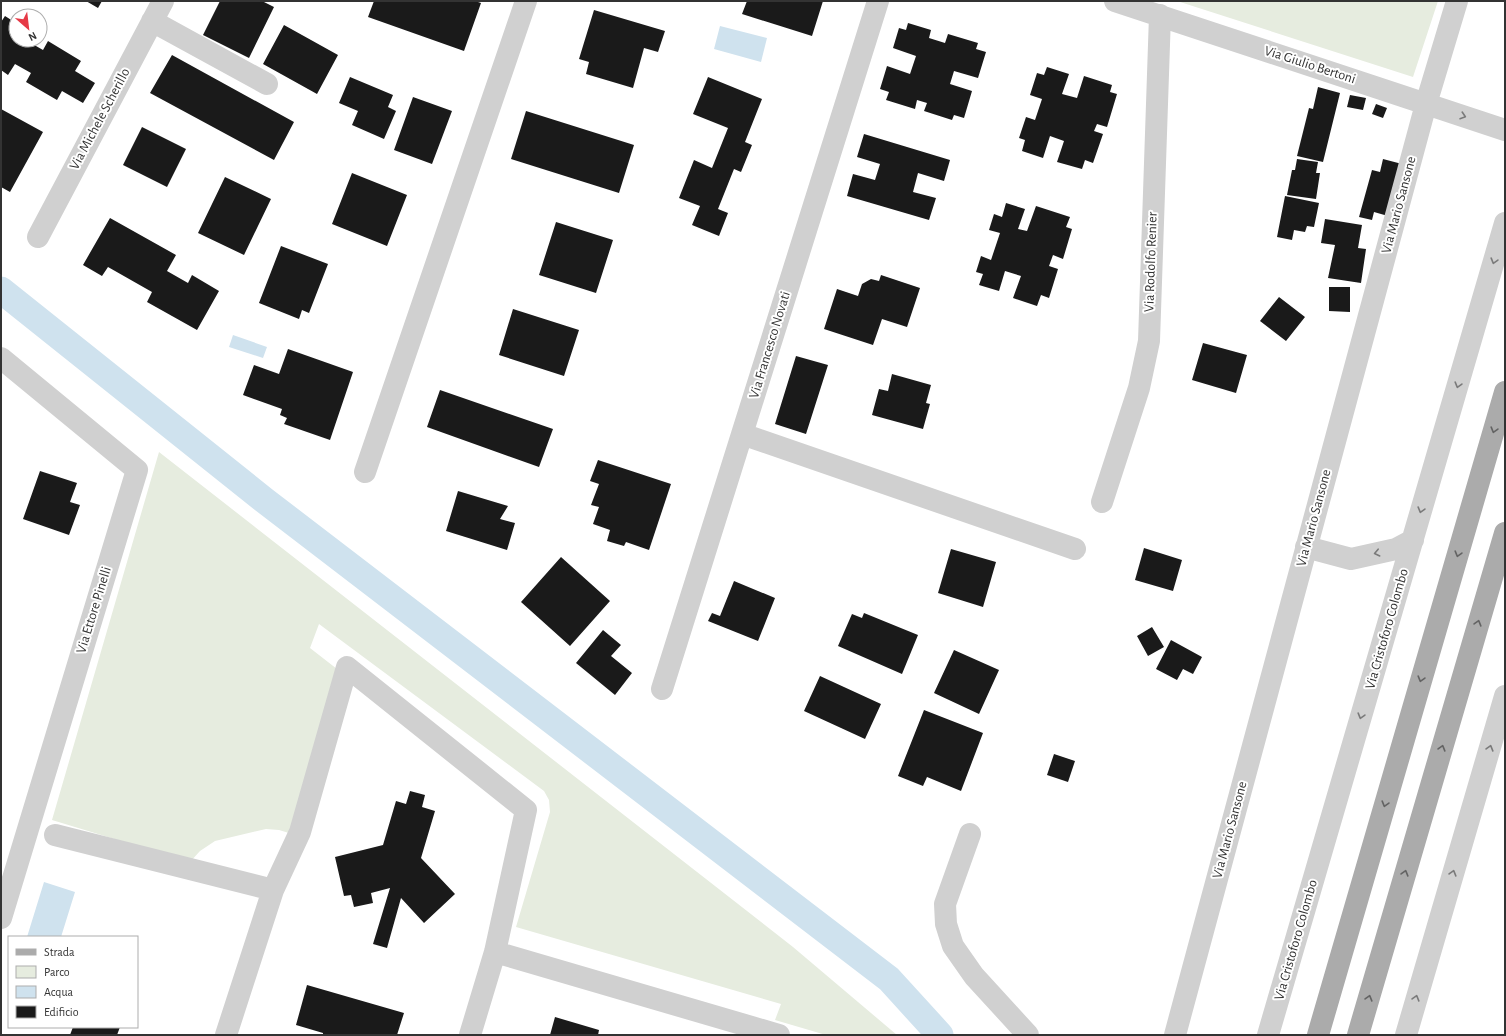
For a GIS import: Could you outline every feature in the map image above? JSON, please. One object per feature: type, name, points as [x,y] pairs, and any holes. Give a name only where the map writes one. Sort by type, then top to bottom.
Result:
[{"type":"main road","points":[[1318,1035],[1505,392]]},
{"type":"main road","points":[[1358,1035],[1505,533]]},
{"type":"street","name":"Via Michele Scherillo","points":[[38,237],[163,1]]},
{"type":"street","points":[[365,472],[526,1]]},
{"type":"street","name":"Via Francesco Novati","points":[[662,689],[878,1]]},
{"type":"street","name":"Via Mario Sansone","points":[[1175,1035],[1426,104],[1457,1]]},
{"type":"street","name":"Via Giulio Bertoni","points":[[1128,3],[1160,16],[1505,130]]},
{"type":"street","name":"Via Rodolfo Renier","points":[[1102,502],[1139,388],[1149,341],[1160,16]]},
{"type":"street","points":[[152,21],[267,84]]},
{"type":"street","name":"Via Cristoforo Colombo","points":[[1268,1035],[1505,223]]},
{"type":"street","name":"Via Ettore Pinelli","points":[[1,358],[137,470],[2,909]]},
{"type":"street","points":[[742,434],[1075,549]]},
{"type":"street","points":[[1306,547],[1351,559],[1396,549],[1413,540]]},
{"type":"street","points":[[226,1035],[273,890],[300,832],[347,667],[526,810],[495,952],[470,1035]]},
{"type":"street","points":[[1406,1035],[1505,696]]},
{"type":"street","points":[[970,834],[945,904],[946,924],[953,946],[974,976],[1028,1035]]},
{"type":"street","points":[[55,835],[273,890]]},
{"type":"street","points":[[495,952],[779,1035]]},
{"type":"green space","points":[[1177,1],[1438,1],[1413,77]]},
{"type":"green space","points":[[159,452],[793,947],[897,1035],[826,1035],[775,1020],[781,1004],[516,927],[550,812],[549,800],[544,791],[319,624],[310,648],[337,669],[289,833],[279,830],[266,829],[215,841],[200,851],[190,862],[52,820]]},
{"type":"water","points":[[720,26],[767,38],[761,62],[714,49]]},
{"type":"water","points":[[233,335],[267,347],[263,358],[229,347]]},
{"type":"water","points":[[44,882],[75,892],[61,936],[27,936]]},
{"type":"building","points":[[86,1],[102,1],[98,8]]},
{"type":"building","points":[[220,1],[262,1],[274,7],[249,58],[203,35]]},
{"type":"building","points":[[374,1],[475,1],[481,3],[464,51],[368,17]]},
{"type":"building","points":[[747,1],[823,1],[812,36],[742,14]]},
{"type":"building","points":[[594,10],[665,31],[658,52],[644,48],[633,88],[586,74],[589,62],[579,59]]},
{"type":"building","points":[[5,16],[8,18],[8,48],[40,48],[43,50],[44,48],[48,48],[48,41],[81,61],[75,71],[95,83],[83,103],[62,91],[57,100],[26,82],[31,73],[15,64],[8,75],[1,70],[1,22]]},
{"type":"building","points":[[908,23],[931,30],[929,38],[945,43],[948,34],[978,43],[976,49],[986,52],[978,78],[954,71],[950,84],[972,91],[964,118],[954,115],[952,120],[924,111],[927,103],[917,100],[915,109],[886,100],[889,92],[880,89],[887,66],[910,74],[916,56],[893,48],[899,28],[906,30]]},
{"type":"building","points":[[284,25],[338,55],[317,94],[263,64]]},
{"type":"building","points":[[172,55],[294,122],[274,160],[150,93]]},
{"type":"building","points":[[1047,67],[1069,74],[1062,94],[1077,98],[1084,76],[1112,85],[1110,92],[1117,94],[1107,127],[1097,124],[1094,131],[1103,134],[1093,163],[1085,160],[1082,169],[1057,162],[1064,141],[1050,136],[1043,158],[1022,151],[1025,140],[1019,138],[1026,117],[1035,120],[1042,99],[1030,95],[1037,73],[1044,75]]},
{"type":"building","points":[[350,77],[393,95],[388,107],[396,111],[384,139],[352,125],[358,111],[339,103]]},
{"type":"building","points":[[708,77],[762,99],[745,142],[752,145],[741,172],[734,169],[718,209],[728,213],[719,236],[692,225],[700,206],[679,198],[694,160],[712,168],[728,128],[693,114]]},
{"type":"building","points":[[1318,87],[1340,93],[1323,162],[1297,156],[1309,108],[1313,109]]},
{"type":"building","points":[[1350,95],[1366,98],[1363,110],[1347,107]]},
{"type":"building","points":[[413,97],[452,111],[432,164],[394,150]]},
{"type":"building","points":[[1376,104],[1387,108],[1383,118],[1372,114]]},
{"type":"building","points":[[1,109],[43,132],[10,192],[1,187]]},
{"type":"building","points":[[526,111],[634,145],[619,193],[511,159]]},
{"type":"building","points":[[142,127],[186,149],[167,187],[123,165]]},
{"type":"building","points":[[864,134],[950,160],[944,181],[918,173],[913,192],[936,198],[929,220],[847,196],[853,174],[875,180],[880,164],[857,157]]},
{"type":"building","points":[[1297,159],[1318,162],[1316,173],[1320,173],[1316,199],[1287,195],[1292,170],[1295,170]]},
{"type":"building","points":[[1383,159],[1402,164],[1388,216],[1374,212],[1372,220],[1359,217],[1372,170],[1380,172]]},
{"type":"building","points":[[352,173],[407,195],[387,246],[332,224]]},
{"type":"building","points":[[225,177],[271,199],[244,255],[198,233]]},
{"type":"building","points":[[1285,196],[1319,203],[1314,227],[1307,226],[1305,232],[1294,230],[1292,240],[1277,237]]},
{"type":"building","points":[[1006,203],[1025,209],[1018,229],[1027,231],[1036,206],[1070,217],[1066,227],[1072,229],[1063,259],[1053,255],[1049,266],[1058,269],[1049,298],[1041,295],[1037,306],[1013,298],[1021,276],[1005,271],[999,291],[979,285],[983,274],[976,272],[981,256],[991,260],[1000,233],[989,230],[994,214],[1002,217]]},
{"type":"building","points":[[110,218],[176,255],[167,271],[188,283],[192,275],[219,291],[197,330],[147,302],[152,292],[108,267],[102,276],[83,265]]},
{"type":"building","points":[[1325,219],[1362,225],[1358,248],[1366,249],[1361,283],[1328,278],[1335,245],[1321,243]]},
{"type":"building","points":[[556,222],[613,240],[596,293],[539,275]]},
{"type":"building","points":[[281,246],[328,264],[309,313],[302,310],[299,319],[259,303]]},
{"type":"building","points":[[881,275],[920,288],[907,327],[882,319],[873,345],[824,329],[837,289],[858,296],[862,284],[871,279],[879,281]]},
{"type":"building","points":[[1329,287],[1350,287],[1350,312],[1329,311]]},
{"type":"building","points":[[1279,297],[1305,317],[1286,341],[1260,321]]},
{"type":"building","points":[[513,309],[579,330],[564,376],[499,355]]},
{"type":"building","points":[[1203,343],[1247,355],[1236,393],[1192,380]]},
{"type":"building","points":[[288,349],[353,372],[330,440],[284,424],[287,418],[280,415],[282,409],[243,395],[254,365],[279,374]]},
{"type":"building","points":[[796,356],[828,365],[806,434],[775,424]]},
{"type":"building","points":[[892,374],[931,385],[926,403],[930,404],[923,429],[872,415],[879,389],[888,391]]},
{"type":"building","points":[[440,390],[553,429],[539,467],[427,427]]},
{"type":"building","points":[[598,460],[671,484],[649,550],[626,542],[624,546],[607,541],[610,530],[593,524],[599,507],[591,505],[599,484],[590,481]]},
{"type":"building","points":[[40,471],[77,483],[70,502],[80,505],[69,535],[23,519]]},
{"type":"building","points":[[458,491],[508,506],[500,519],[515,523],[507,550],[446,531]]},
{"type":"building","points":[[1144,548],[1182,560],[1173,591],[1135,580]]},
{"type":"building","points":[[951,549],[996,562],[983,607],[938,593]]},
{"type":"building","points":[[561,557],[610,601],[570,646],[521,602]]},
{"type":"building","points":[[734,581],[775,598],[758,641],[708,621],[712,613],[720,616]]},
{"type":"building","points":[[864,613],[918,635],[902,674],[838,646],[852,614],[862,618]]},
{"type":"building","points":[[1152,627],[1164,647],[1148,656],[1137,636]]},
{"type":"building","points":[[603,630],[621,645],[611,656],[632,673],[615,695],[576,663]]},
{"type":"building","points":[[1171,640],[1202,657],[1193,674],[1183,669],[1177,680],[1156,669]]},
{"type":"building","points":[[954,650],[999,670],[979,714],[934,693]]},
{"type":"building","points":[[820,676],[881,704],[865,739],[804,711]]},
{"type":"building","points":[[924,710],[983,733],[961,791],[927,777],[923,786],[898,776]]},
{"type":"building","points":[[1054,754],[1075,761],[1068,782],[1047,775]]},
{"type":"building","points":[[410,791],[425,795],[422,807],[435,811],[421,858],[455,894],[424,923],[401,898],[387,948],[373,944],[390,888],[371,893],[373,903],[354,907],[351,895],[344,896],[335,857],[383,845],[396,801],[406,804]]},
{"type":"building","points":[[307,985],[404,1013],[397,1035],[323,1035],[323,1033],[296,1025]]},
{"type":"building","points":[[555,1017],[599,1030],[598,1035],[550,1035]]},
{"type":"building","points":[[73,1028],[120,1028],[117,1035],[70,1035]]},
{"type":"waterway","points":[[1,290],[264,500],[889,979],[940,1035]]}]
